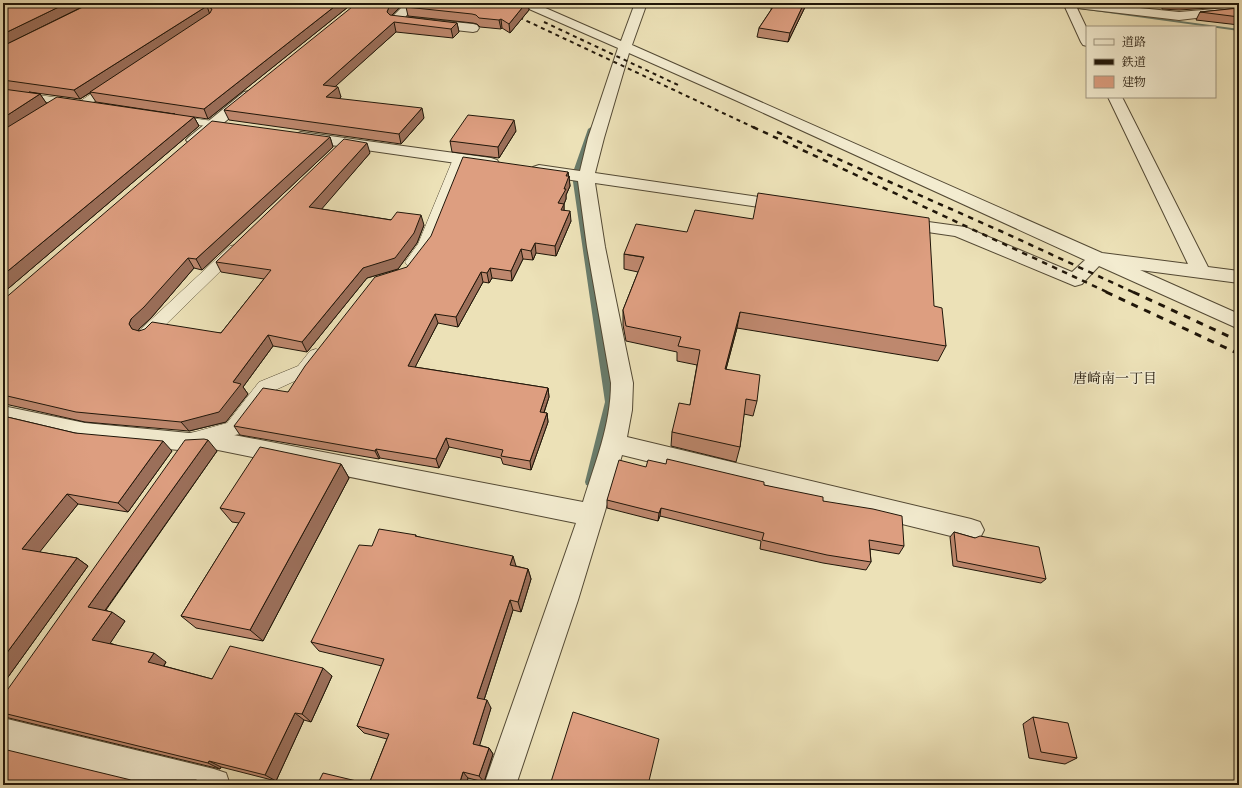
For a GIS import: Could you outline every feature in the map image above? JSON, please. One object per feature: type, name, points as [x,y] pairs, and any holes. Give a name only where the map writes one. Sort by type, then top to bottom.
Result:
[{"type":"street","points":[[412,3],[396,20],[473,28]]},
{"type":"street","points":[[524,3],[625,46],[1239,322]]},
{"type":"street","points":[[500,785],[591,515],[613,443],[624,398],[596,247],[586,176],[596,138],[625,46],[641,3]]},
{"type":"street","points":[[1067,4],[1179,16],[1239,10]]},
{"type":"street","points":[[1067,4],[1086,40]]},
{"type":"street","points":[[184,150],[213,124],[260,86]]},
{"type":"street","points":[[1114,98],[1201,271]]},
{"type":"street","points":[[213,124],[236,128]]},
{"type":"street","points":[[284,134],[506,165]]},
{"type":"street","points":[[521,168],[804,208]]},
{"type":"street","points":[[882,220],[959,231],[1075,280],[1097,258]]},
{"type":"street","points":[[1097,258],[1239,276]]},
{"type":"street","points":[[5,414],[85,432],[185,449],[213,440],[591,515]]},
{"type":"street","points":[[613,443],[971,530]]},
{"type":"street","points":[[3,734],[214,785]]},
{"type":"lane","points":[[82,105],[120,79]]},
{"type":"lane","points":[[3,92],[97,107]]},
{"type":"lane","points":[[49,110],[62,101]]},
{"type":"lane","points":[[167,117],[213,124]]},
{"type":"lane","points":[[335,154],[346,143]]},
{"type":"lane","points":[[404,273],[425,245],[460,159]]},
{"type":"lane","points":[[146,334],[243,241]]},
{"type":"lane","points":[[185,449],[191,440],[233,429],[265,387],[304,370],[324,345]]},
{"type":"building","points":[[3,3],[67,3],[3,34]]},
{"type":"building","points":[[91,3],[339,3],[204,109],[90,92],[210,13],[212,9],[207,6],[74,90],[3,80],[3,46]]},
{"type":"building","points":[[357,3],[393,3],[387,12],[390,15],[457,23],[451,29],[394,22],[323,85],[338,87],[326,97],[422,108],[399,134],[224,110]]},
{"type":"building","points":[[410,3],[526,3],[509,24],[501,19],[479,18],[472,14],[406,7]]},
{"type":"building","points":[[772,3],[804,3],[790,33],[759,28],[775,4]]},
{"type":"building","points":[[1239,8],[1239,17],[1200,12]]},
{"type":"building","points":[[3,89],[40,94],[3,118]]},
{"type":"building","points":[[57,97],[194,117],[3,275],[3,130]]},
{"type":"building","points":[[468,115],[514,120],[498,147],[450,141]]},
{"type":"building","points":[[212,121],[330,137],[196,259],[188,258],[144,307],[131,319],[129,324],[132,329],[139,331],[145,329],[152,322],[221,333],[271,270],[216,262],[344,139],[367,143],[309,207],[391,220],[397,212],[421,215],[414,233],[395,258],[363,268],[302,342],[268,335],[233,382],[241,384],[219,412],[181,422],[76,412],[3,395],[3,300]]},
{"type":"building","points":[[463,157],[568,172],[566,176],[569,176],[564,189],[566,189],[558,203],[564,204],[561,210],[570,211],[555,246],[535,243],[531,251],[521,249],[511,271],[490,268],[487,273],[481,272],[456,317],[435,314],[408,366],[548,388],[540,412],[547,413],[530,461],[501,456],[503,450],[446,438],[436,459],[376,449],[375,451],[234,426],[263,388],[288,392],[305,366],[375,277],[407,267],[431,236]]},
{"type":"building","points":[[758,193],[929,218],[934,306],[942,308],[946,346],[740,312],[725,369],[760,375],[757,401],[746,399],[740,447],[672,432],[679,403],[690,405],[700,350],[678,346],[681,337],[626,326],[623,310],[644,257],[624,254],[636,224],[687,232],[695,210],[753,219]]},
{"type":"building","points":[[3,416],[75,433],[163,441],[118,503],[67,494],[22,549],[77,558],[3,658]]},
{"type":"building","points":[[185,440],[208,440],[88,607],[112,612],[92,640],[154,653],[148,662],[212,679],[230,646],[323,668],[302,714],[295,713],[265,775],[209,761],[208,763],[3,713],[3,696]]},
{"type":"building","points":[[260,447],[341,464],[250,630],[181,616],[245,513],[220,508]]},
{"type":"building","points":[[667,459],[764,482],[764,485],[823,497],[823,501],[873,509],[902,516],[904,546],[869,540],[871,562],[827,555],[762,540],[764,533],[661,508],[659,513],[607,500],[619,460],[646,467],[648,460],[666,464]]},
{"type":"building","points":[[379,529],[416,535],[415,536],[513,556],[510,565],[528,569],[518,602],[510,600],[477,698],[487,700],[473,744],[489,748],[479,776],[463,772],[459,785],[317,785],[323,773],[369,784],[389,734],[357,726],[384,659],[311,642],[359,545],[372,546]]},
{"type":"building","points":[[954,532],[975,538],[980,536],[1039,547],[1046,579],[957,561]]},
{"type":"building","points":[[573,712],[659,739],[648,785],[550,785]]},
{"type":"building","points":[[1033,717],[1068,723],[1077,758],[1041,752]]},
{"type":"building","points":[[3,749],[131,780],[196,780],[194,785],[3,785]]},
{"type":"waterway","points":[[1038,3],[1209,26]]},
{"type":"waterway","points":[[1216,27],[1239,30]]},
{"type":"waterway","points":[[590,482],[610,402],[575,175],[591,129]]},
{"type":"railway","points":[[512,14],[755,128]]},
{"type":"railway","points":[[544,22],[678,85]]},
{"type":"railway","points":[[753,127],[1109,293]]},
{"type":"railway","points":[[777,132],[1005,233],[1135,293]]},
{"type":"railway","points":[[1106,292],[1239,354]]},
{"type":"railway","points":[[1133,292],[1239,341]]},
{"type":"district","name":"唐崎南一丁目","points":[[1115,379]]}]
